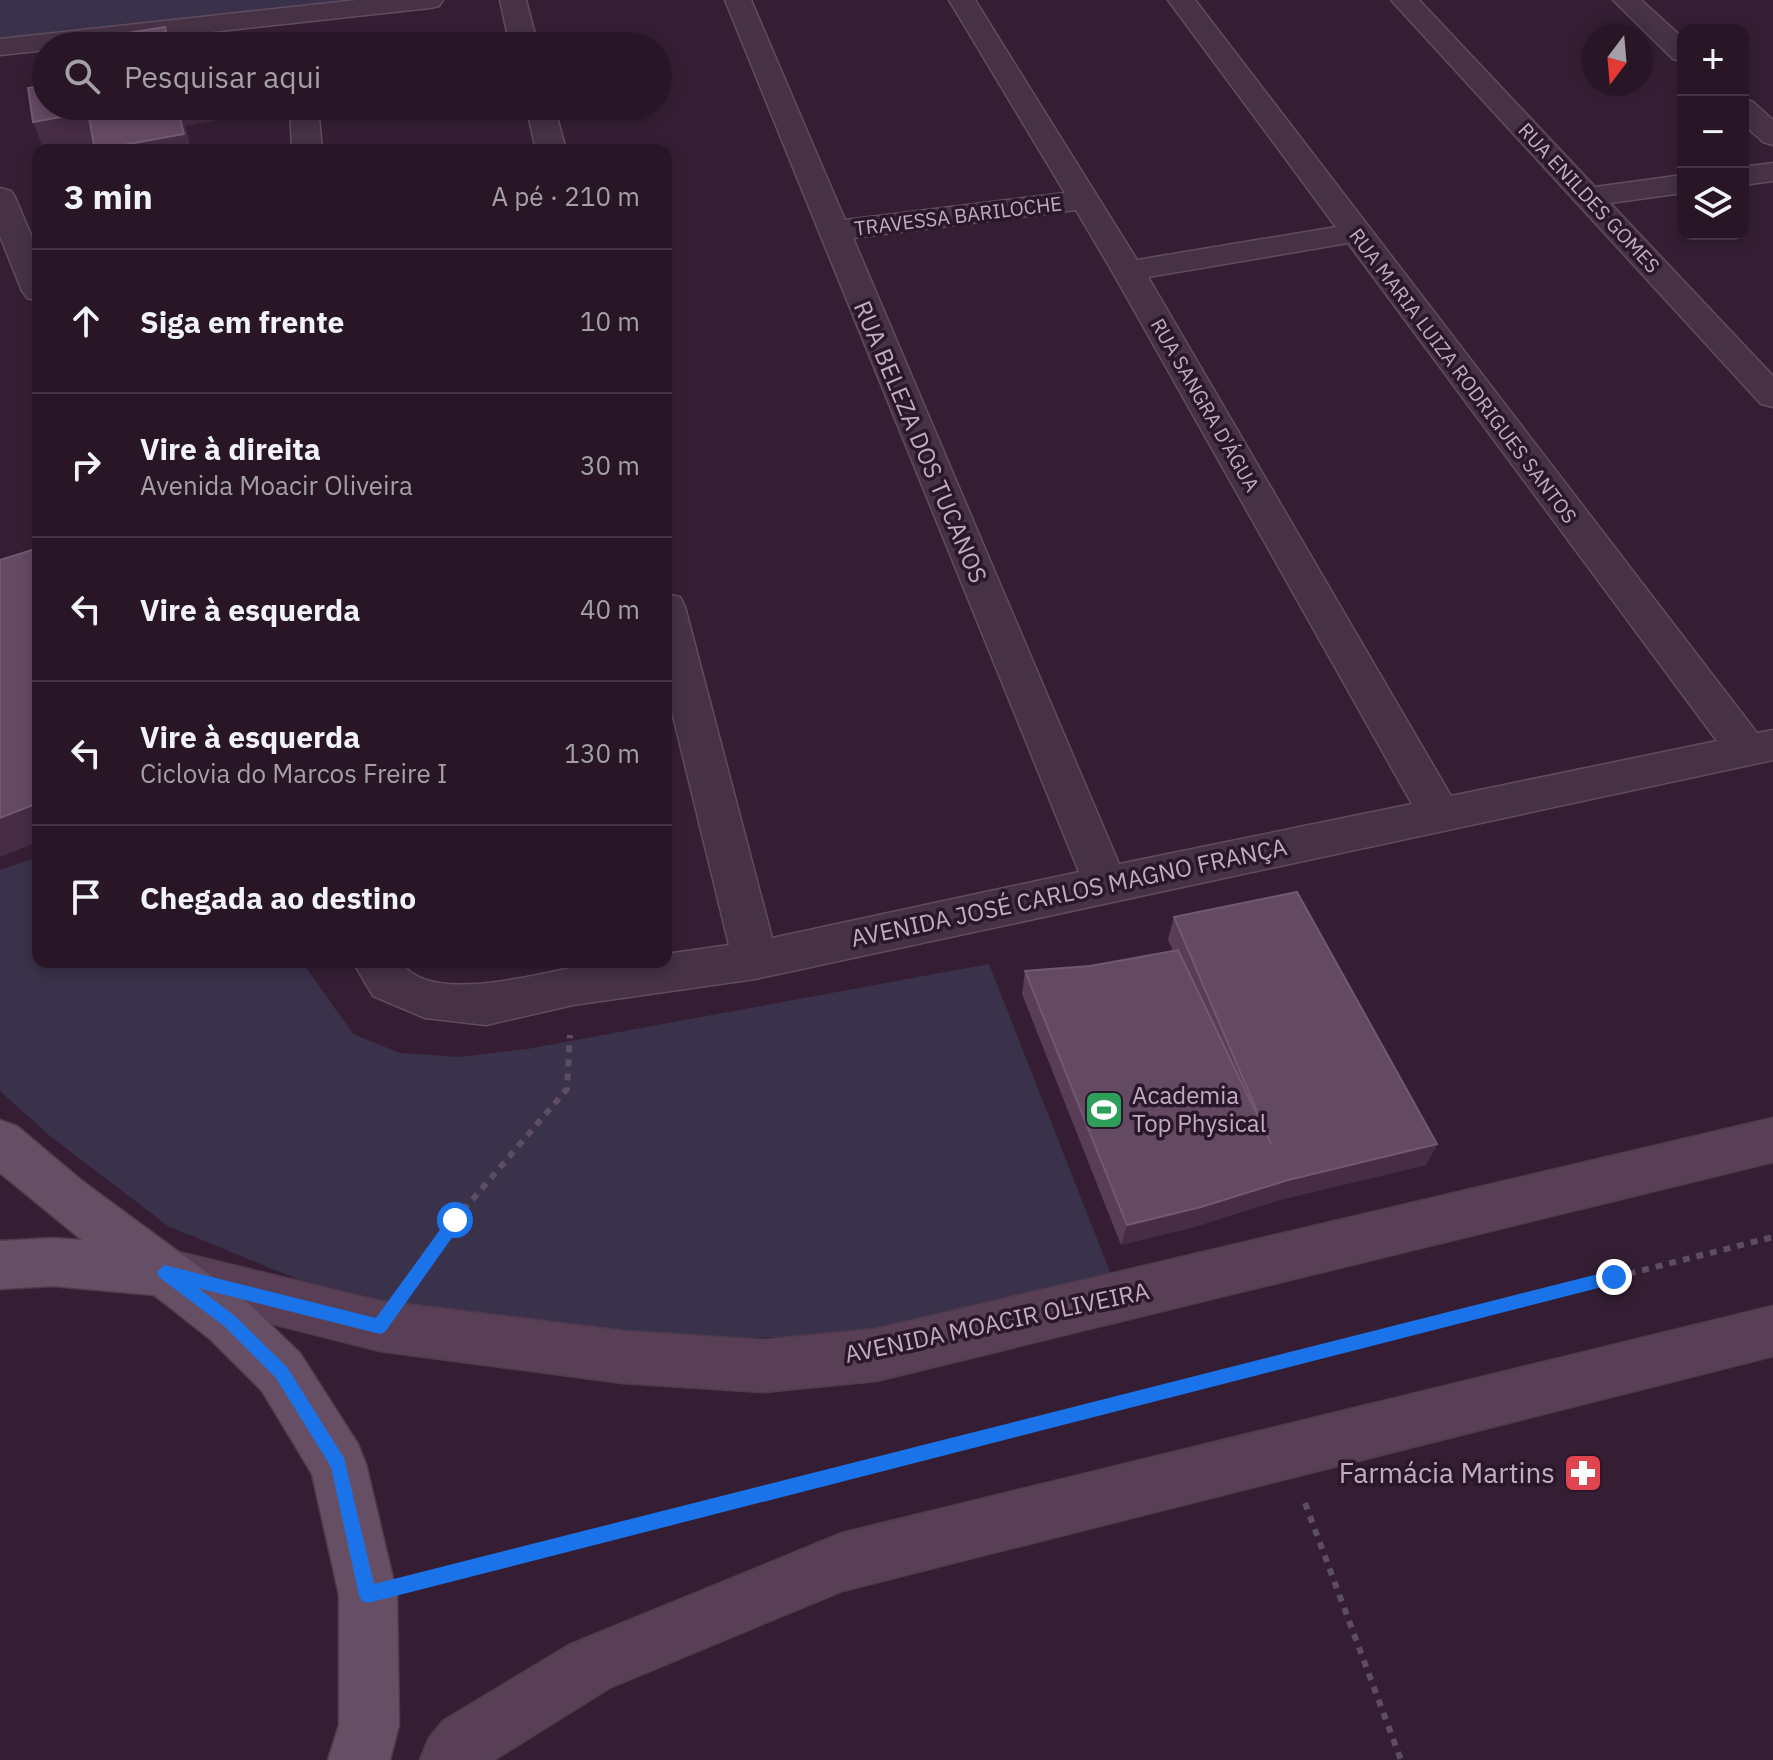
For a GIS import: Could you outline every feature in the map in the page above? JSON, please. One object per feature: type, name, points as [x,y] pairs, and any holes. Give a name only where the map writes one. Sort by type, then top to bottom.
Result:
[{"type":"main road","name":"AVENIDA MOACIR OLIVEIRA","points":[[164,1272],[380,1326],[681,1363],[763,1366],[876,1355],[1773,1140]]},
{"type":"main road","points":[[0,1142],[63,1196],[229,1321],[281,1372],[338,1464],[368,1595],[369,1725],[359,1760]]},
{"type":"main road","points":[[0,1265],[53,1262],[164,1272]]},
{"type":"main road","points":[[451,1760],[465,1743],[590,1666],[842,1562],[1773,1331]]},
{"type":"street","points":[[140,32],[430,0]]},
{"type":"street","points":[[513,0],[521,32]]},
{"type":"street","name":"RUA BELEZA DOS TUCANOS","points":[[738,0],[1106,884]]},
{"type":"street","name":"RUA SANGRA D'ÁGUA","points":[[962,0],[1128,271],[1440,814]]},
{"type":"street","name":"RUA MARIA LUIZA RODRIGUES SANTOS","points":[[1181,0],[1355,233],[1760,748]]},
{"type":"street","name":"RUA ENILDES GOMES","points":[[1404,0],[1773,396]]},
{"type":"street","points":[[1626,0],[1677,47]]},
{"type":"street","points":[[298,15],[299,32]]},
{"type":"street","points":[[0,47],[32,44]]},
{"type":"street","points":[[1749,114],[1773,136]]},
{"type":"street","points":[[305,120],[307,144]]},
{"type":"street","points":[[544,120],[550,144]]},
{"type":"street","points":[[1749,175],[1773,172]]},
{"type":"street","points":[[1588,197],[1677,185]]},
{"type":"street","points":[[0,197],[32,276]]},
{"type":"street","name":"TRAVESSA BARILOCHE","points":[[832,231],[1085,200]]},
{"type":"street","points":[[1128,271],[1355,233]]},
{"type":"street","points":[[672,631],[755,960]]},
{"type":"street","name":"AVENIDA JOSÉ CARLOS MAGNO FRANÇA","points":[[380,968],[389,982],[425,998],[486,1005],[573,986],[755,960],[1760,748]]},
{"type":"path","points":[[380,1326],[455,1220],[567,1089],[573,986]]},
{"type":"path","points":[[368,1595],[1773,1237]]},
{"type":"path","points":[[1286,1453],[1401,1760]]},
{"type":"shaded area","points":[[0,0],[352,0],[70,32],[32,32],[32,36],[0,40]]},
{"type":"shaded area","points":[[32,859],[32,968],[306,968],[353,1034],[400,1053],[459,1057],[527,1049],[989,964],[1112,1277],[873,1334],[654,1341],[499,1329],[297,1279],[168,1226],[50,1136],[0,1091],[0,870]]},
{"type":"building","points":[[165,27],[166,32],[135,32]]},
{"type":"building","points":[[32,87],[32,115],[28,88]]},
{"type":"building","points":[[89,120],[180,120],[184,134],[128,144],[94,144]]},
{"type":"building","points":[[32,550],[32,805],[0,818],[0,560]]},
{"type":"building","points":[[1297,892],[1437,1144],[1288,1180],[1201,1207],[1127,1225],[1025,971],[1090,966],[1178,950],[1271,1144],[1174,917]]},
{"type":"place","name":"Academia Top Physical","points":[[1104,1110]]},
{"type":"place","name":"Farmácia Martins","points":[[1583,1473]]},
{"type":"route","points":[[455,1220],[380,1326],[164,1272],[229,1321],[281,1372],[338,1464],[368,1595],[1614,1277]]}]
